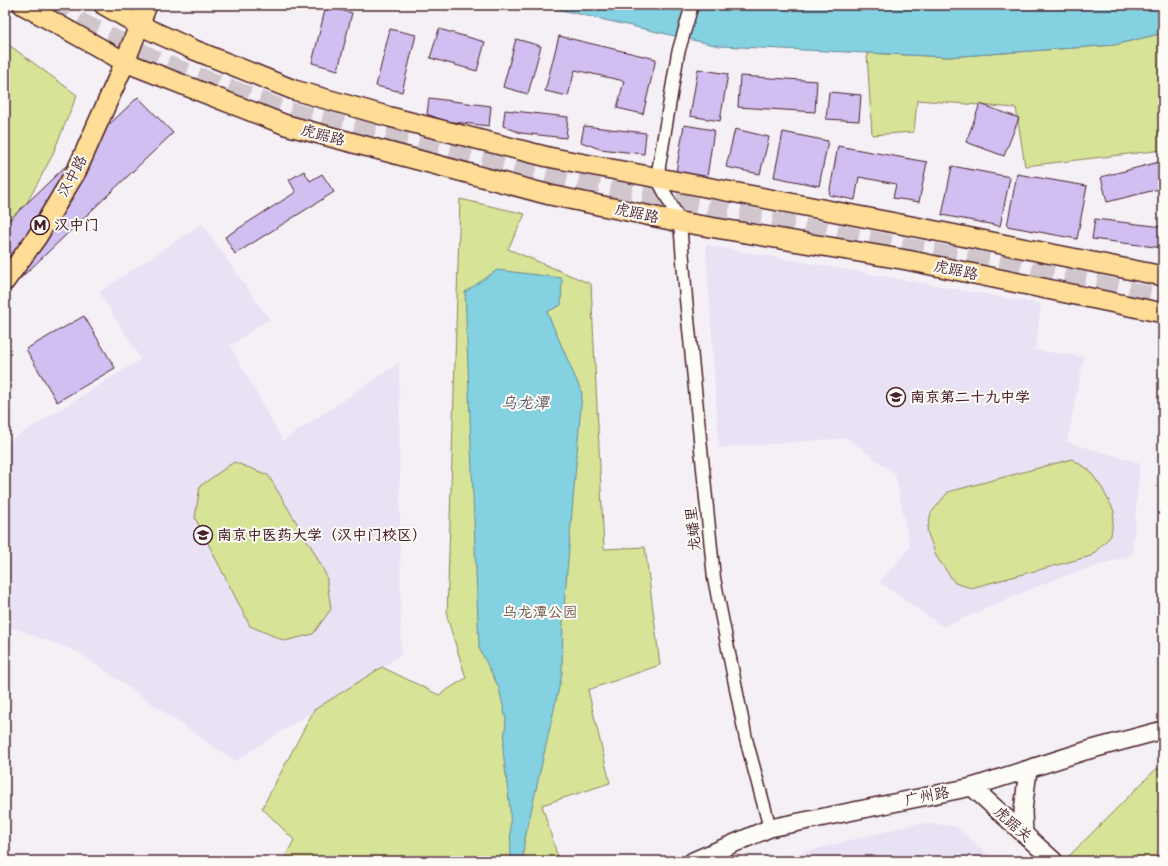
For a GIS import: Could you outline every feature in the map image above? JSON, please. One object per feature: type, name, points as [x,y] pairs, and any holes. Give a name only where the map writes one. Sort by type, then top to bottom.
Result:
[{"type":"main road","name":"虎踞路","points":[[23,5],[125,62],[286,125],[550,195],[680,222],[907,260],[1163,313]]},
{"type":"main road","points":[[104,5],[139,25],[192,49],[294,90],[390,117],[548,157],[916,226],[1163,276]]},
{"type":"main road","name":"汉中路","points":[[5,282],[37,237],[77,170],[125,62],[148,5]]},
{"type":"main road","name":"广州路","points":[[693,861],[770,828],[972,787],[1085,751],[1163,730]]},
{"type":"main road","points":[[1024,834],[1023,812],[1028,770]]},
{"type":"main road","name":"虎踞关","points":[[972,787],[1054,861]]},
{"type":"street","points":[[680,222],[657,178],[678,53],[692,5]]},
{"type":"street","name":"龙蟠里","points":[[680,222],[686,299],[714,578],[746,739],[770,828]]},
{"type":"shaded area","name":"南京中医药大学（汉中门校区）","points":[[202,224],[269,319],[230,346],[283,441],[399,363],[401,655],[235,761],[78,652],[5,625],[5,444],[141,359],[99,292]]},
{"type":"shaded area","name":"南京第二十九中学","points":[[706,245],[1041,304],[1035,350],[1084,357],[1067,442],[1140,463],[1132,555],[1055,579],[943,627],[880,582],[910,547],[895,474],[847,438],[719,448]]},
{"type":"shaded area","points":[[915,824],[936,824],[956,827],[996,861],[768,861]]},
{"type":"green space","points":[[1163,33],[1163,150],[1025,166],[1016,108],[917,100],[914,132],[872,135],[867,53],[948,57],[1114,45]]},
{"type":"green space","points":[[5,42],[77,95],[51,158],[15,225],[5,236]]},
{"type":"green space","name":"乌龙潭公园","points":[[460,199],[525,214],[508,249],[591,284],[604,549],[645,547],[660,665],[588,690],[610,783],[542,805],[559,861],[283,861],[294,840],[262,808],[314,710],[382,667],[439,695],[466,678],[447,617]]},
{"type":"green space","points":[[1072,459],[1089,470],[1102,488],[1114,511],[1111,536],[1091,556],[971,588],[955,583],[936,556],[927,531],[931,513],[948,492]]},
{"type":"green space","points":[[234,462],[268,475],[313,550],[326,575],[331,609],[313,634],[285,641],[250,626],[195,518],[200,486]]},
{"type":"green space","points":[[1163,766],[1163,861],[1074,861],[1068,857],[1155,770]]},
{"type":"water","points":[[539,5],[1163,5],[1163,33],[1114,45],[948,57],[719,46]]},
{"type":"water","name":"乌龙潭","points":[[497,270],[562,278],[561,305],[547,312],[582,393],[563,619],[562,674],[524,843],[523,861],[511,861],[510,809],[503,751],[506,720],[499,688],[479,648],[465,292]]},
{"type":"building","points":[[326,6],[352,13],[338,70],[312,63]]},
{"type":"building","points":[[390,29],[416,35],[402,92],[376,86]]},
{"type":"building","points":[[439,29],[485,42],[477,71],[430,58]]},
{"type":"building","points":[[559,36],[656,59],[643,114],[617,108],[624,81],[575,70],[568,96],[545,91]]},
{"type":"building","points":[[516,39],[541,46],[528,94],[503,87]]},
{"type":"building","points":[[698,69],[728,74],[720,121],[690,116]]},
{"type":"building","points":[[740,76],[817,81],[815,112],[738,107]]},
{"type":"building","points":[[829,92],[861,95],[859,121],[826,119]]},
{"type":"building","points":[[138,97],[173,133],[5,293],[5,224]]},
{"type":"building","points":[[429,98],[491,106],[489,126],[445,121],[427,114]]},
{"type":"building","points":[[980,104],[1019,118],[1004,156],[966,142]]},
{"type":"building","points":[[505,110],[568,117],[566,138],[521,133],[503,126]]},
{"type":"building","points":[[684,125],[714,130],[707,177],[676,172]]},
{"type":"building","points":[[584,126],[646,133],[644,154],[600,149],[581,142]]},
{"type":"building","points":[[735,129],[769,137],[760,174],[726,167]]},
{"type":"building","points":[[783,132],[828,141],[819,186],[774,177]]},
{"type":"building","points":[[838,146],[927,162],[919,202],[893,198],[896,184],[859,177],[855,200],[829,195]]},
{"type":"building","points":[[1163,161],[1163,188],[1107,202],[1101,177]]},
{"type":"building","points":[[952,166],[1010,177],[1000,226],[942,215]]},
{"type":"building","points":[[304,171],[310,181],[322,174],[334,192],[235,254],[225,237],[296,192],[289,180]]},
{"type":"building","points":[[1017,174],[1087,186],[1077,239],[1007,226]]},
{"type":"building","points":[[1095,219],[1163,227],[1163,248],[1092,239]]},
{"type":"building","points":[[84,316],[115,368],[57,402],[26,349]]},
{"type":"tunnel","points":[[49,5],[85,26],[161,64],[289,113],[556,181],[1070,280],[1163,300]]},
{"type":"place","name":"汉中门","points":[[40,225]]},
{"type":"place","name":"南京第二十九中学","points":[[896,397]]},
{"type":"place","name":"南京中医药大学（汉中门校区）","points":[[203,535]]}]
